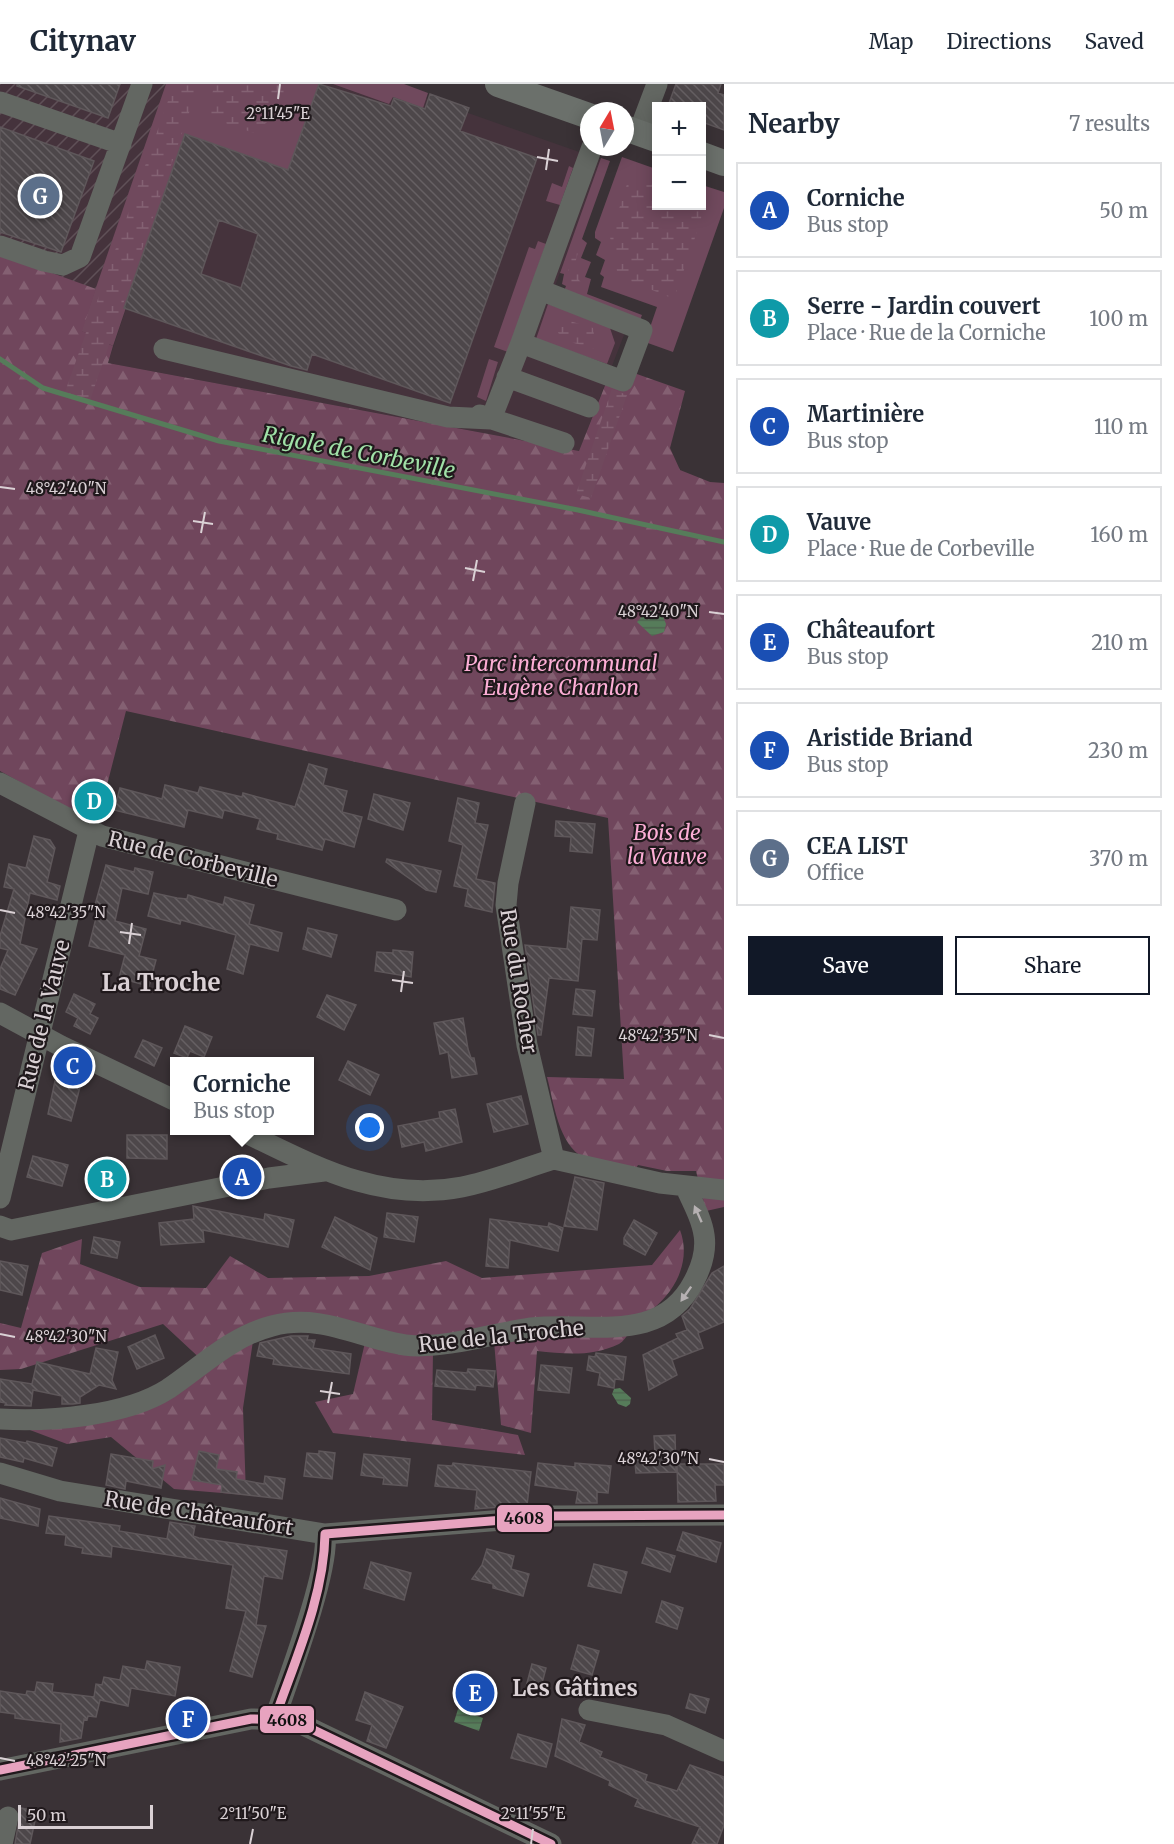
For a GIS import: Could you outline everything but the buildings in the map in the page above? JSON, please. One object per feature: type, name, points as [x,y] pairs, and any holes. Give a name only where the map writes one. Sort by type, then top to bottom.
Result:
[{"type":"main road","points":[[498,84],[580,113]]},
{"type":"main road","points":[[705,156],[724,163]]},
{"type":"street","points":[[0,246],[63,265],[80,257],[142,84]]},
{"type":"street","points":[[640,133],[657,84]]},
{"type":"street","points":[[0,102],[121,144]]},
{"type":"street","points":[[491,419],[589,156]]},
{"type":"street","points":[[521,343],[623,381],[642,330],[540,290]]},
{"type":"street","points":[[164,349],[448,417],[491,419]]},
{"type":"street","points":[[507,377],[589,407]]},
{"type":"street","points":[[465,409],[564,443]]},
{"type":"street","name":"Rue de Corbeville","points":[[0,783],[89,831],[396,910]]},
{"type":"street","name":"Rue du Rocher","points":[[525,803],[508,882],[506,905],[527,1045],[554,1159]]},
{"type":"street","name":"Rue de la Vauve","points":[[0,1198],[89,831]]},
{"type":"street","points":[[0,1013],[170,1098]]},
{"type":"street","points":[[249,1135],[324,1170],[370,1186],[413,1192],[462,1187],[554,1159],[687,1188],[724,1190]]},
{"type":"street","points":[[0,1226],[11,1230],[269,1178],[324,1170]]},
{"type":"street","name":"Rue de la Troche","points":[[0,1419],[34,1421],[106,1411],[139,1401],[166,1390],[218,1352],[247,1335],[273,1325],[309,1323],[345,1328],[407,1346],[435,1344],[548,1326],[628,1326],[650,1322],[668,1314],[686,1297],[704,1260],[706,1241],[703,1224],[687,1188]]},
{"type":"street","name":"Rue de Châteaufort","points":[[0,1473],[60,1491],[325,1534],[555,1516],[724,1515]]},
{"type":"street","points":[[275,1718],[311,1604],[326,1546],[325,1534]]},
{"type":"street","points":[[589,1710],[666,1725],[724,1751]]},
{"type":"street","points":[[0,1770],[251,1719],[293,1720],[550,1844]]},
{"type":"street","points":[[2,1844],[8,1817]]},
{"type":"shaded area","points":[[0,84],[167,84],[81,331],[0,302]]},
{"type":"shaded area","points":[[200,84],[386,84],[580,152],[580,156],[591,156],[602,160],[555,286],[631,317],[579,451],[108,363]]},
{"type":"shaded area","points":[[648,610],[662,614],[666,624],[664,632],[652,636],[637,622]]},
{"type":"shaded area","points":[[620,1388],[631,1398],[630,1404],[626,1407],[618,1404],[612,1394],[614,1389]]},
{"type":"shaded area","points":[[458,1709],[483,1718],[479,1731],[454,1722]]},
{"type":"green space","points":[[166,84],[319,84],[288,170],[185,134],[113,346],[81,331]]},
{"type":"green space","points":[[174,84],[199,84],[90,400],[65,392]]},
{"type":"green space","points":[[215,84],[295,84],[278,111],[254,133],[216,120],[207,111]]},
{"type":"green space","points":[[333,84],[404,84],[428,93],[423,108],[393,97],[389,104]]},
{"type":"green space","points":[[622,157],[652,168],[652,210],[706,210],[706,186],[724,192],[724,208],[673,352],[645,342],[657,307],[601,287],[604,277],[600,274],[605,260],[596,255],[601,242],[595,238],[595,232]]},
{"type":"green space","points":[[601,158],[610,161],[582,239],[587,243],[581,258],[591,262],[585,277],[591,279],[587,294],[642,315],[638,325],[564,291],[566,286],[562,284],[564,274],[560,273]]},
{"type":"green space","points":[[569,166],[573,168],[560,205],[546,201],[552,183],[562,187]]},
{"type":"green space","points":[[628,181],[652,184],[652,210],[702,210],[701,220],[674,299],[618,276],[610,237]]},
{"type":"green space","points":[[538,241],[546,244],[508,352],[494,347],[529,247],[535,249]]},
{"type":"green space","points":[[576,243],[580,244],[575,264],[582,269],[579,280],[585,287],[575,289],[568,273]]},
{"type":"green space","name":"Parc intercommunal Eugène Chanlon","points":[[0,254],[96,289],[82,331],[113,346],[108,363],[579,451],[606,383],[628,390],[634,373],[685,391],[670,448],[680,470],[710,482],[724,483],[724,1207],[706,1211],[696,1171],[667,1171],[638,1165],[635,1170],[584,1158],[568,1143],[558,1122],[547,1077],[624,1079],[608,818],[126,711],[106,789],[94,786],[83,794],[74,812],[0,771]]},
{"type":"green space","points":[[548,304],[609,325],[615,343],[607,364],[536,339]]},
{"type":"green space","points":[[563,319],[593,328],[596,349],[574,343],[558,333]]},
{"type":"green space","points":[[489,359],[498,362],[486,401],[477,397]]},
{"type":"green space","points":[[612,389],[627,395],[591,498],[576,494]]},
{"type":"green space","points":[[680,1230],[684,1252],[680,1273],[675,1283],[654,1308],[636,1322],[622,1342],[589,1353],[568,1354],[537,1351],[531,1433],[501,1425],[494,1341],[433,1350],[432,1420],[518,1435],[525,1455],[333,1433],[315,1402],[353,1394],[367,1334],[347,1327],[254,1334],[243,1408],[246,1495],[174,1489],[111,1437],[67,1444],[22,1427],[107,1414],[206,1364],[163,1324],[21,1369],[0,1370],[0,1323],[21,1328],[42,1253],[82,1239],[80,1264],[140,1287],[206,1288],[230,1256],[268,1278],[369,1276],[446,1261],[482,1278],[652,1265]]},
{"type":"waterway","name":"Rigole de Corbeville","points":[[0,359],[43,388],[219,441],[578,510],[724,542]]},
{"type":"transit line","name":"4608","points":[[325,1534],[555,1516],[724,1515]]},
{"type":"transit line","name":"4608","points":[[275,1718],[314,1605],[320,1581],[325,1534]]},
{"type":"transit line","name":"4608","points":[[0,1770],[251,1719],[293,1720],[551,1844]]},
{"type":"place","name":"CEA LIST","points":[[40,196]]},
{"type":"place","name":"Vauve","points":[[94,801]]},
{"type":"place","name":"Martinière","points":[[73,1066]]},
{"type":"place","name":"Corniche","points":[[242,1177]]},
{"type":"place","name":"Serre - Jardin couvert","points":[[107,1179]]},
{"type":"place","name":"Châteaufort","points":[[475,1693]]},
{"type":"place","name":"Aristide Briand","points":[[188,1719]]},
{"type":"district","name":"La Troche","points":[[161,982]]},
{"type":"district","name":"Les Gâtines","points":[[575,1688]]},
{"type":"park label","name":"Bois de la Vauve","points":[[667,844]]}]
